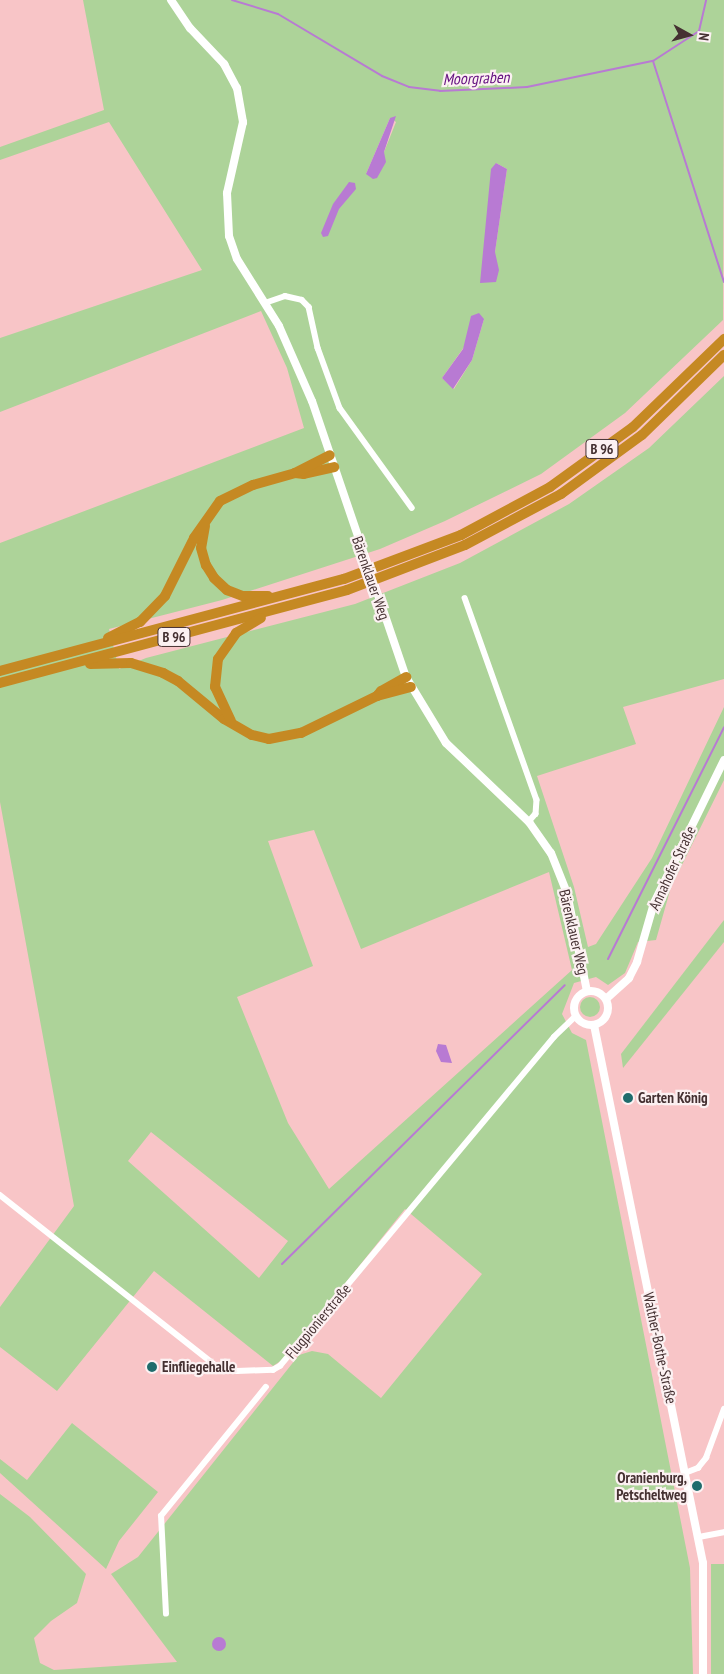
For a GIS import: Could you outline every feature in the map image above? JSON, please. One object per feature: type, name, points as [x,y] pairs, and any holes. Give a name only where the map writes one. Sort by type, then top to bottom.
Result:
[{"type":"highway","name":"B 96","points":[[0,671],[344,579],[461,535],[550,487],[633,427],[724,339]]},
{"type":"highway","name":"B 96","points":[[0,683],[279,610],[416,565],[465,545],[561,494],[642,434],[724,355]]},
{"type":"highway","points":[[82,650],[125,630],[152,611],[175,581],[194,538],[214,506],[235,492],[295,473],[330,454]]},
{"type":"highway","points":[[295,473],[304,474],[334,467]]},
{"type":"highway","points":[[209,514],[202,548],[206,565],[214,578],[228,590],[243,596],[289,595]]},
{"type":"highway","points":[[235,726],[226,713],[215,687],[218,659],[236,632],[279,610]]},
{"type":"highway","points":[[69,665],[114,663],[147,666],[178,681],[235,726],[252,735],[283,738],[301,733],[408,682]]},
{"type":"street","name":"Bärenklauer Weg","points":[[171,0],[190,28],[224,64],[237,88],[243,122],[227,193],[228,230],[237,259],[265,303],[291,350],[330,454],[363,556],[408,682],[446,743],[529,822],[551,853],[564,886],[587,991]]},
{"type":"street","points":[[265,303],[286,296],[302,300],[309,307],[318,348],[340,408],[412,508]]},
{"type":"street","points":[[465,598],[537,800],[536,814],[529,822]]},
{"type":"street","name":"Annahofer Straße","points":[[606,1000],[629,978],[637,962],[654,903],[724,760]]},
{"type":"street","points":[[587,991],[598,992],[606,1000],[606,1017],[594,1024],[583,1023],[576,1016],[575,1001],[587,991]]},
{"type":"street","name":"Flugpionierstraße","points":[[0,1195],[215,1365],[237,1371],[273,1370],[280,1366],[554,1037],[576,1016]]},
{"type":"street","name":"Walther-Bothe-Straße","points":[[594,1024],[699,1537],[704,1576],[703,1674]]},
{"type":"street","points":[[166,1614],[161,1516],[266,1387]]},
{"type":"street","points":[[685,1473],[698,1468],[706,1458],[724,1409]]},
{"type":"street","points":[[699,1537],[724,1532]]},
{"type":"green space","points":[[83,0],[724,0],[723,320],[625,413],[541,474],[445,521],[380,549],[222,600],[109,629],[119,669],[146,658],[355,604],[460,563],[569,504],[649,448],[724,376],[724,679],[623,707],[636,744],[537,776],[574,887],[588,947],[596,944],[652,858],[724,707],[724,780],[671,887],[656,940],[638,942],[625,973],[608,985],[596,977],[574,983],[562,1014],[572,1033],[586,1040],[690,1568],[693,1674],[0,1674],[0,1494],[30,1517],[86,1574],[77,1603],[51,1621],[34,1638],[40,1663],[54,1670],[177,1662],[111,1574],[138,1557],[299,1355],[312,1351],[328,1354],[381,1398],[482,1274],[405,1209],[285,1358],[273,1366],[154,1271],[57,1391],[0,1347],[0,1307],[74,1206],[0,802],[0,543],[304,428],[287,368],[261,311],[0,412],[0,338],[202,270],[109,122],[0,160],[0,147],[104,110]],"holes":[[[390,118],[396,122],[384,152],[366,174]],[[496,163],[507,169],[495,252]],[[484,319],[472,360],[454,389],[442,378]],[[314,830],[361,949],[549,872],[572,970],[329,1189],[288,1123],[237,997],[313,966],[268,841]],[[151,1132],[288,1241],[259,1278],[128,1161]]]},
{"type":"green space","points":[[724,920],[724,942],[623,1068],[621,1054]]},
{"type":"green space","points":[[590,997],[597,1000],[600,1007],[597,1014],[590,1017],[583,1014],[580,1007],[583,1000]]},
{"type":"green space","points":[[72,1423],[158,1492],[119,1541],[106,1569],[0,1473],[0,1459],[27,1480]]},
{"type":"green space","points":[[711,1564],[724,1564],[724,1674],[711,1674]]},
{"type":"shaded area","points":[[396,116],[384,152],[386,162],[377,178],[373,179],[366,174],[390,118]]},
{"type":"shaded area","points":[[496,163],[507,169],[495,252],[499,270],[496,282],[480,283],[491,169]]},
{"type":"shaded area","points":[[349,182],[355,183],[356,189],[339,209],[328,236],[323,237],[321,233],[333,204]]},
{"type":"shaded area","points":[[479,313],[484,319],[472,360],[453,389],[442,378],[463,349],[471,316]]},
{"type":"shaded area","points":[[438,1044],[446,1045],[452,1063],[441,1062],[436,1051]]},
{"type":"shaded area","points":[[216,1637],[222,1637],[226,1644],[222,1651],[216,1651],[212,1647],[212,1641]]},
{"type":"waterway","name":"Moorgraben","points":[[232,0],[278,14],[382,76],[409,87],[440,91],[527,87],[653,61],[699,31],[706,0]]},
{"type":"waterway","points":[[653,61],[724,282]]},
{"type":"waterway","points":[[608,959],[724,727]]},
{"type":"waterway","points":[[282,1264],[565,985]]},
{"type":"place","name":"Garten König","points":[[628,1098]]},
{"type":"place","name":"Einfliegehalle","points":[[152,1367]]},
{"type":"place","name":"Oranienburg, Petscheltweg","points":[[697,1486]]}]
